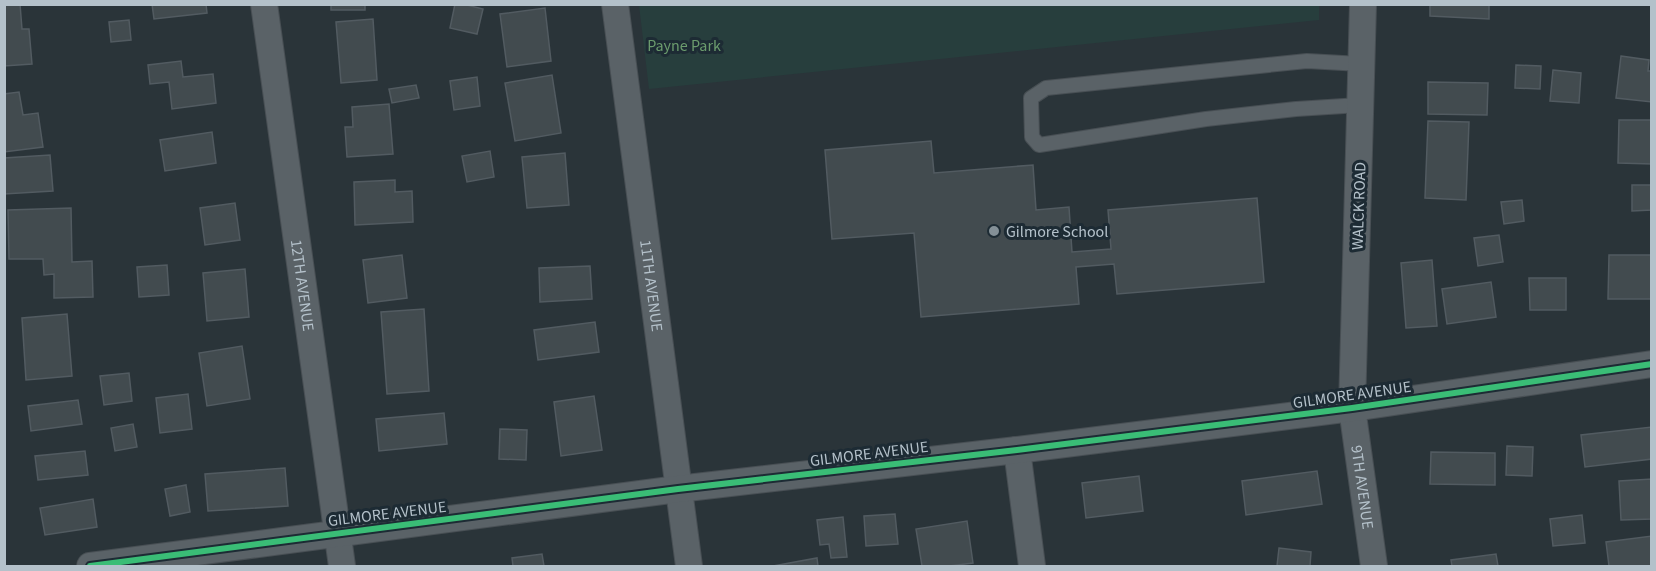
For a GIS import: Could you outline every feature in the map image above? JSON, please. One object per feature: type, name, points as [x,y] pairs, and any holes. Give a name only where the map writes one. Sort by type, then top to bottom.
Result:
[{"type":"street","name":"12TH AVENUE","points":[[264,4],[342,567]]},
{"type":"street","name":"11TH AVENUE","points":[[615,4],[689,567]]},
{"type":"street","name":"WALCK ROAD","points":[[1352,408],[1363,4]]},
{"type":"street","name":"GILMORE AVENUE","points":[[90,567],[678,489],[1352,408],[1652,364]]},
{"type":"street","name":"9TH AVENUE","points":[[1352,408],[1374,567]]},
{"type":"street","points":[[1017,450],[1032,567]]},
{"type":"lane","points":[[1360,105],[1296,109],[1206,119],[1039,145],[1032,137],[1031,98],[1046,88],[1307,61],[1361,64]]},
{"type":"green space","name":"Payne Park","points":[[1319,4],[1319,20],[649,89],[639,5]]},
{"type":"building","points":[[4,4],[20,4],[22,29],[29,29],[32,64],[4,66]]},
{"type":"building","points":[[152,4],[206,4],[207,13],[154,19]]},
{"type":"building","points":[[331,4],[365,4],[365,10],[331,10]]},
{"type":"building","points":[[455,4],[483,9],[477,34],[450,28]]},
{"type":"building","points":[[1430,4],[1489,4],[1489,19],[1430,16]]},
{"type":"building","points":[[545,8],[551,61],[507,67],[500,14]]},
{"type":"building","points":[[373,19],[377,80],[341,83],[336,22]]},
{"type":"building","points":[[129,20],[131,40],[111,42],[109,22]]},
{"type":"building","points":[[1621,56],[1649,60],[1648,71],[1652,71],[1652,102],[1616,98]]},
{"type":"building","points":[[181,61],[183,77],[213,74],[216,103],[172,109],[169,82],[150,84],[148,65]]},
{"type":"building","points":[[1516,65],[1541,66],[1540,89],[1515,88]]},
{"type":"building","points":[[1553,70],[1581,73],[1579,103],[1550,101]]},
{"type":"building","points":[[552,75],[561,133],[515,141],[505,83]]},
{"type":"building","points":[[477,77],[480,106],[454,110],[450,81]]},
{"type":"building","points":[[1428,82],[1488,83],[1487,115],[1428,114]]},
{"type":"building","points":[[416,85],[419,98],[392,103],[389,89]]},
{"type":"building","points":[[19,92],[23,115],[38,113],[43,147],[4,152],[4,94]]},
{"type":"building","points":[[389,104],[393,154],[347,157],[345,127],[353,127],[352,107]]},
{"type":"building","points":[[1619,120],[1652,120],[1652,164],[1618,163]]},
{"type":"building","points":[[1428,121],[1469,122],[1466,200],[1425,198]]},
{"type":"building","points":[[212,132],[216,163],[165,171],[160,140]]},
{"type":"building","points":[[931,141],[934,173],[1033,165],[1036,210],[1069,207],[1072,252],[1111,249],[1108,210],[1257,198],[1264,282],[1117,294],[1114,264],[1076,267],[1079,304],[921,317],[914,233],[832,239],[825,150]]},
{"type":"building","points":[[490,151],[494,177],[467,182],[462,156]]},
{"type":"building","points":[[565,153],[569,205],[527,208],[522,157]]},
{"type":"building","points":[[50,155],[53,191],[4,194],[4,158]]},
{"type":"building","points":[[395,180],[395,192],[412,191],[413,222],[355,225],[354,182]]},
{"type":"building","points":[[1632,185],[1652,185],[1652,210],[1632,211]]},
{"type":"building","points":[[1522,200],[1524,221],[1504,224],[1501,202]]},
{"type":"building","points":[[235,203],[240,240],[205,245],[200,208]]},
{"type":"building","points":[[71,208],[72,262],[92,261],[93,297],[54,298],[54,274],[44,275],[43,259],[9,259],[8,210]]},
{"type":"building","points":[[1499,235],[1503,262],[1478,266],[1474,238]]},
{"type":"building","points":[[402,255],[407,298],[368,303],[363,260]]},
{"type":"building","points":[[1609,255],[1652,255],[1652,299],[1608,299]]},
{"type":"building","points":[[1432,260],[1437,326],[1406,328],[1401,263]]},
{"type":"building","points":[[167,265],[169,295],[139,297],[137,267]]},
{"type":"building","points":[[590,266],[592,299],[540,302],[539,268]]},
{"type":"building","points":[[245,269],[249,317],[207,321],[203,273]]},
{"type":"building","points":[[1529,278],[1566,278],[1566,310],[1530,310]]},
{"type":"building","points":[[1491,282],[1496,317],[1447,324],[1442,289]]},
{"type":"building","points":[[424,309],[429,391],[387,394],[381,312]]},
{"type":"building","points":[[67,314],[72,376],[26,380],[22,318]]},
{"type":"building","points":[[595,322],[599,352],[538,360],[534,330]]},
{"type":"building","points":[[242,346],[250,399],[207,406],[199,353]]},
{"type":"building","points":[[129,373],[132,401],[104,405],[100,376]]},
{"type":"building","points":[[188,394],[192,429],[160,433],[156,398]]},
{"type":"building","points":[[594,396],[602,450],[561,456],[554,402]]},
{"type":"building","points":[[78,400],[82,424],[31,431],[28,406]]},
{"type":"building","points":[[444,413],[447,444],[379,451],[376,419]]},
{"type":"building","points":[[133,424],[137,447],[115,451],[111,428]]},
{"type":"building","points":[[1652,427],[1652,459],[1585,467],[1581,435]]},
{"type":"building","points":[[500,429],[527,430],[526,460],[499,459]]},
{"type":"building","points":[[1507,446],[1533,447],[1532,476],[1506,475]]},
{"type":"building","points":[[85,451],[88,475],[38,480],[35,456]]},
{"type":"building","points":[[1431,452],[1495,453],[1495,485],[1430,484]]},
{"type":"building","points":[[285,468],[288,506],[208,511],[205,474]]},
{"type":"building","points":[[1317,471],[1322,504],[1246,515],[1242,481]]},
{"type":"building","points":[[1139,476],[1143,511],[1086,518],[1082,483]]},
{"type":"building","points":[[1652,479],[1652,519],[1621,520],[1619,481]]},
{"type":"building","points":[[186,485],[190,512],[170,516],[165,489]]},
{"type":"building","points":[[93,499],[97,527],[45,535],[40,508]]},
{"type":"building","points":[[895,514],[898,544],[866,546],[864,516]]},
{"type":"building","points":[[1582,515],[1585,543],[1553,546],[1550,519]]},
{"type":"building","points":[[843,517],[847,557],[831,558],[829,544],[820,545],[817,520]]},
{"type":"building","points":[[967,521],[973,563],[922,566],[916,529]]},
{"type":"building","points":[[1652,536],[1652,566],[1609,566],[1606,542]]},
{"type":"building","points":[[1279,548],[1311,552],[1310,566],[1277,566]]},
{"type":"building","points":[[542,554],[544,566],[513,566],[512,558]]},
{"type":"building","points":[[1496,554],[1498,566],[1452,566],[1451,560]]},
{"type":"building","points":[[817,558],[818,566],[773,566]]},
{"type":"cycle path","points":[[90,566],[678,489],[1352,408],[1652,364]]},
{"type":"place","name":"Gilmore School","points":[[994,231]]}]
